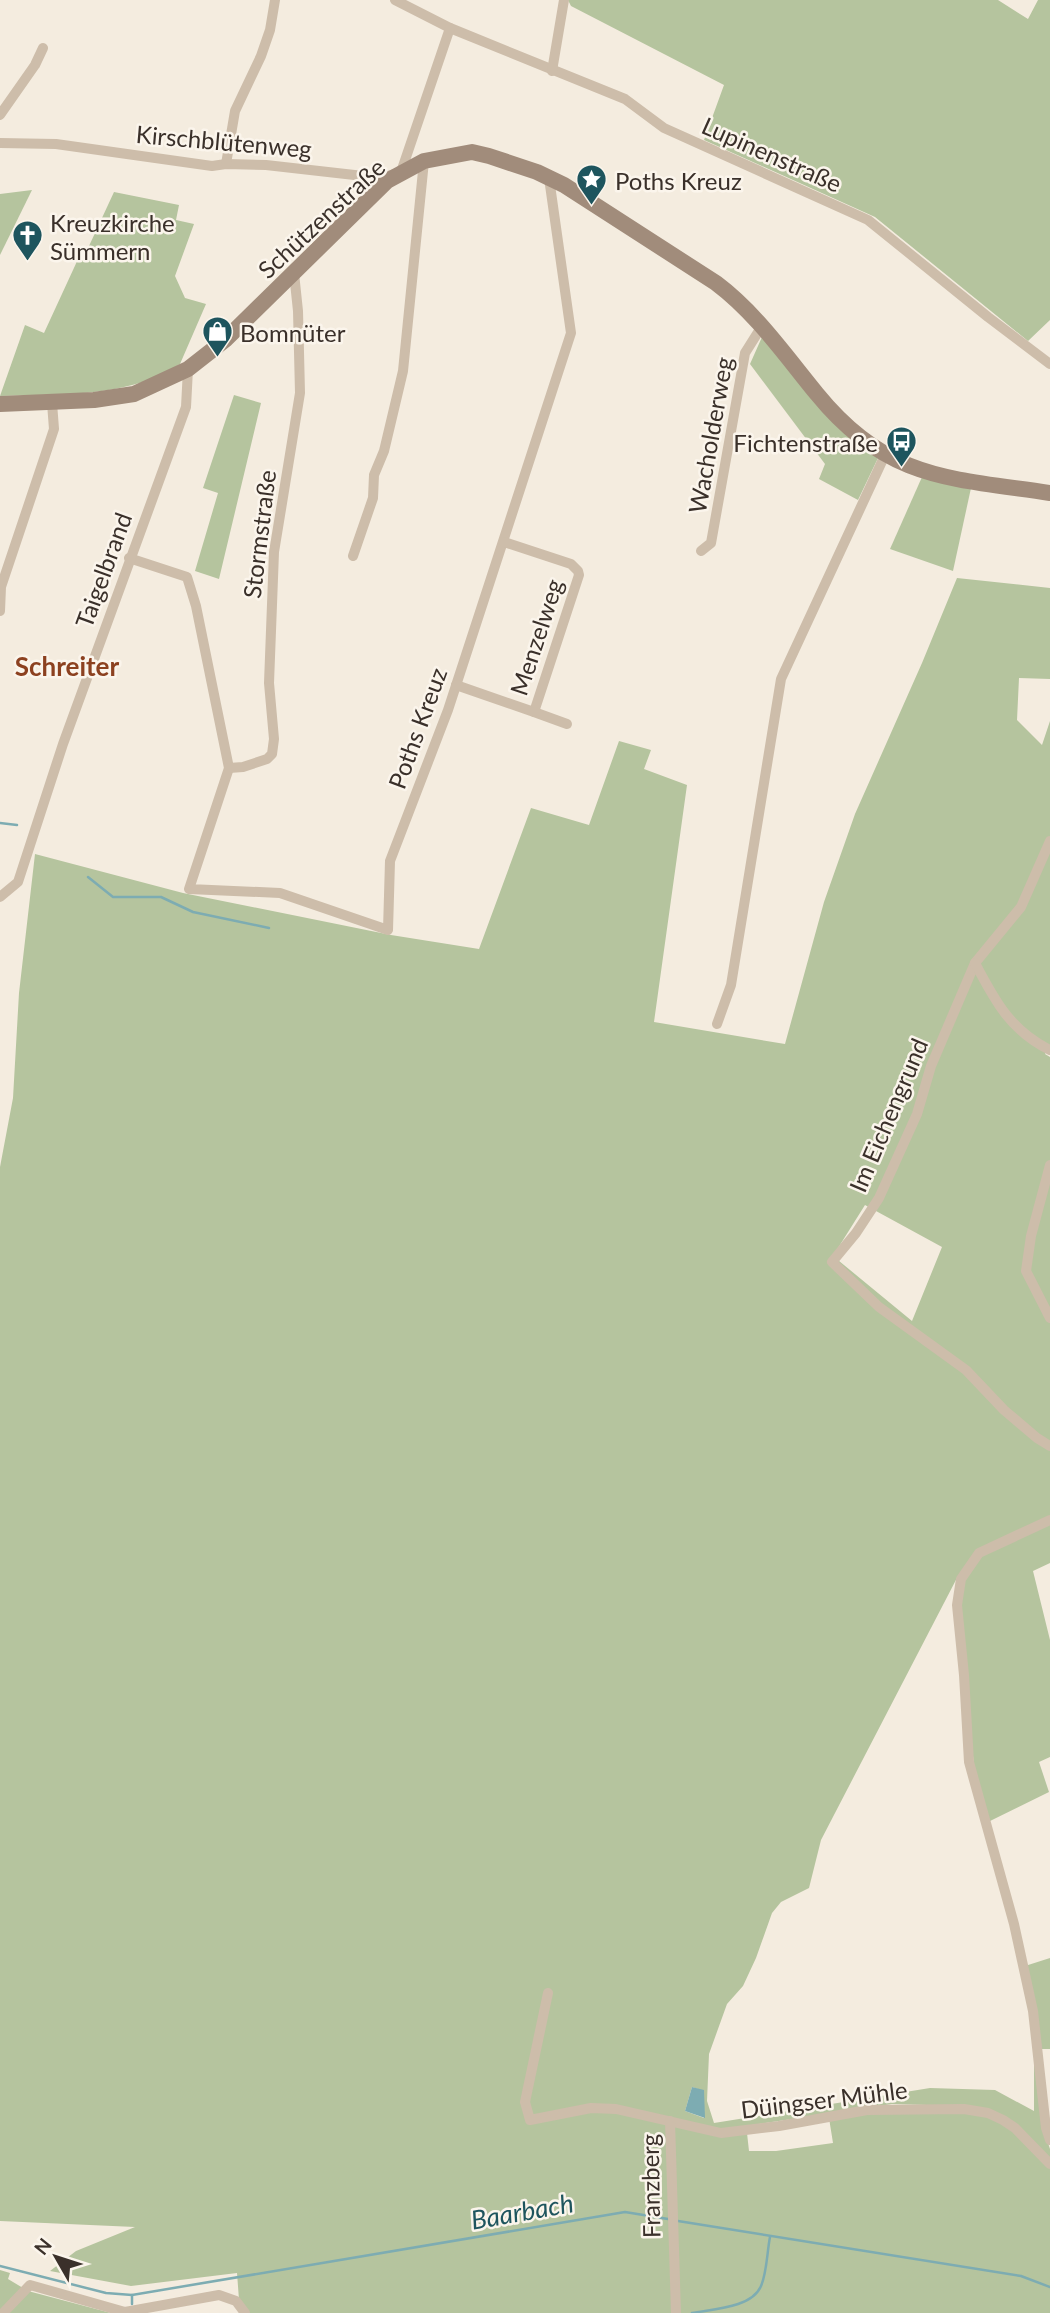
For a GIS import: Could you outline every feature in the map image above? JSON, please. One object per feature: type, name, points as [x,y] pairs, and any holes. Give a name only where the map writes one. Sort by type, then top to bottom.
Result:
[{"type":"street","points":[[226,164],[234,111],[261,56],[270,30],[275,0]]},
{"type":"street","name":"Lupinenstraße","points":[[395,0],[450,28],[625,99],[664,128],[868,220],[1050,364]]},
{"type":"street","points":[[552,71],[564,0]]},
{"type":"street","points":[[401,172],[450,28]]},
{"type":"street","points":[[0,115],[35,65],[43,48]]},
{"type":"street","name":"Kirschblütenweg","points":[[0,143],[56,144],[212,166],[266,165],[381,178],[401,172]]},
{"type":"street","name":"Schützenstraße","points":[[0,404],[94,400],[134,394],[188,369],[225,340],[387,181],[424,161],[472,152],[549,178],[612,215],[731,294],[762,326],[837,416],[858,436],[885,455],[920,471],[1050,493]]},
{"type":"street","points":[[353,556],[373,498],[374,475],[384,451],[403,371],[424,161]]},
{"type":"street","name":"Poths Kreuz","points":[[229,768],[190,889],[280,893],[387,930],[390,861],[456,685],[571,333],[549,178]]},
{"type":"street","name":"Stormstraße","points":[[229,768],[243,767],[267,759],[272,754],[273,747],[269,683],[274,552],[300,393],[294,273]]},
{"type":"street","name":"Wacholderweg","points":[[701,551],[711,543],[745,353],[762,326]]},
{"type":"street","name":"Taigelbrand","points":[[0,897],[18,882],[63,744],[186,407],[188,369]]},
{"type":"street","points":[[0,611],[1,587],[54,429],[52,403]]},
{"type":"street","points":[[717,1024],[731,985],[781,679],[885,455]]},
{"type":"street","name":"Menzelweg","points":[[504,542],[571,564],[578,570],[579,575],[534,712]]},
{"type":"street","points":[[129,558],[187,577],[196,606],[229,768]]},
{"type":"street","name":"Menzelweg","points":[[456,685],[566,723]]},
{"type":"street","name":"Im Eichengrund","points":[[1050,841],[1021,907],[975,963],[931,1066],[917,1114],[879,1198],[856,1233],[832,1262],[879,1307],[966,1370],[1004,1410],[1050,1446]]},
{"type":"street","points":[[975,963],[989,990],[1018,1030],[1050,1050]]},
{"type":"street","points":[[1050,1165],[1031,1236],[1026,1271],[1050,1318]]},
{"type":"street","points":[[1050,1520],[979,1553],[961,1579],[957,1605],[969,1762],[1014,1924],[1033,2011],[1046,2128],[1050,2140]]},
{"type":"street","name":"Franzberg","points":[[548,1993],[525,2102],[530,2120],[591,2108],[616,2109],[670,2121],[676,2312]]},
{"type":"street","name":"Düingser Mühle","points":[[670,2121],[721,2133],[779,2126],[867,2110],[964,2109],[988,2113],[1003,2120],[1015,2128],[1050,2164]]},
{"type":"street","points":[[3,2313],[30,2285],[125,2312],[219,2295],[236,2301],[245,2313]]},
{"type":"green space","points":[[568,0],[998,0],[1028,19],[1038,0],[1050,0],[1050,320],[1028,341],[875,217],[704,140],[724,85],[571,6]]},
{"type":"green space","points":[[32,190],[0,255],[0,194]]},
{"type":"green space","points":[[114,192],[179,205],[176,220],[194,224],[175,276],[185,298],[206,304],[180,364],[151,379],[115,389],[0,396],[25,325],[44,333],[79,257],[83,259]]},
{"type":"green space","points":[[762,337],[878,458],[858,500],[819,479],[825,464],[750,364]]},
{"type":"green space","points":[[234,395],[261,403],[219,579],[195,571],[218,493],[203,488]]},
{"type":"green space","points":[[922,477],[971,488],[953,571],[890,549]]},
{"type":"green space","points":[[957,578],[1050,588],[1050,679],[1019,678],[1017,720],[1042,745],[1050,721],[1050,1045],[1045,1054],[1050,1057],[1050,1563],[1033,1571],[1050,1640],[1050,1757],[1039,1762],[1049,1792],[988,1822],[974,1768],[961,1606],[964,1582],[982,1555],[977,1552],[958,1576],[821,1840],[809,1888],[781,1902],[772,1913],[743,1986],[727,2004],[709,2054],[707,2101],[714,2123],[930,2088],[995,2090],[1034,2111],[1034,2047],[1043,2128],[1050,2149],[1050,2161],[1031,2140],[1001,2117],[987,2110],[962,2106],[892,2104],[719,2130],[640,2111],[639,2114],[722,2135],[747,2133],[749,2151],[776,2151],[833,2143],[829,2118],[891,2111],[892,2108],[956,2108],[987,2113],[1002,2119],[1020,2132],[1050,2164],[1050,2313],[240,2313],[237,2273],[131,2286],[50,2271],[76,2251],[135,2227],[0,2221],[0,1167],[13,1098],[19,993],[35,854],[183,893],[391,935],[479,949],[531,808],[589,825],[619,741],[651,750],[644,769],[687,785],[654,1022],[785,1044],[824,902],[855,814]],"holes":[[[865,1205],[942,1247],[912,1321],[833,1256]],[[692,2087],[704,2091],[704,2118],[685,2111]]]},
{"type":"green space","points":[[1050,1958],[1050,2049],[1037,2049],[1025,1966]]},
{"type":"green space","points":[[0,2270],[10,2273],[8,2279],[28,2291],[111,2313],[0,2313]]},
{"type":"water","points":[[692,2087],[704,2090],[705,2118],[685,2111]]},
{"type":"waterway","points":[[0,823],[17,825]]},
{"type":"waterway","points":[[88,877],[113,897],[161,897],[193,912],[269,928]]},
{"type":"waterway","name":"Baarbach","points":[[0,2266],[106,2293],[132,2295],[625,2212],[668,2219]]},
{"type":"waterway","name":"Baarbach","points":[[678,2221],[1021,2276],[1050,2287]]},
{"type":"waterway","points":[[692,2313],[731,2306],[756,2293],[765,2275],[770,2237]]},
{"type":"waterway","points":[[132,2295],[132,2304]]},
{"type":"place","name":"Poths Kreuz","points":[[592,207]]},
{"type":"place","name":"Kreuzkirche Sümmern","points":[[27,263]]},
{"type":"place","name":"Bomnüter","points":[[217,359]]},
{"type":"place","name":"Fichtenstraße","points":[[901,469]]},
{"type":"district","name":"Schreiter","points":[[67,666]]}]
